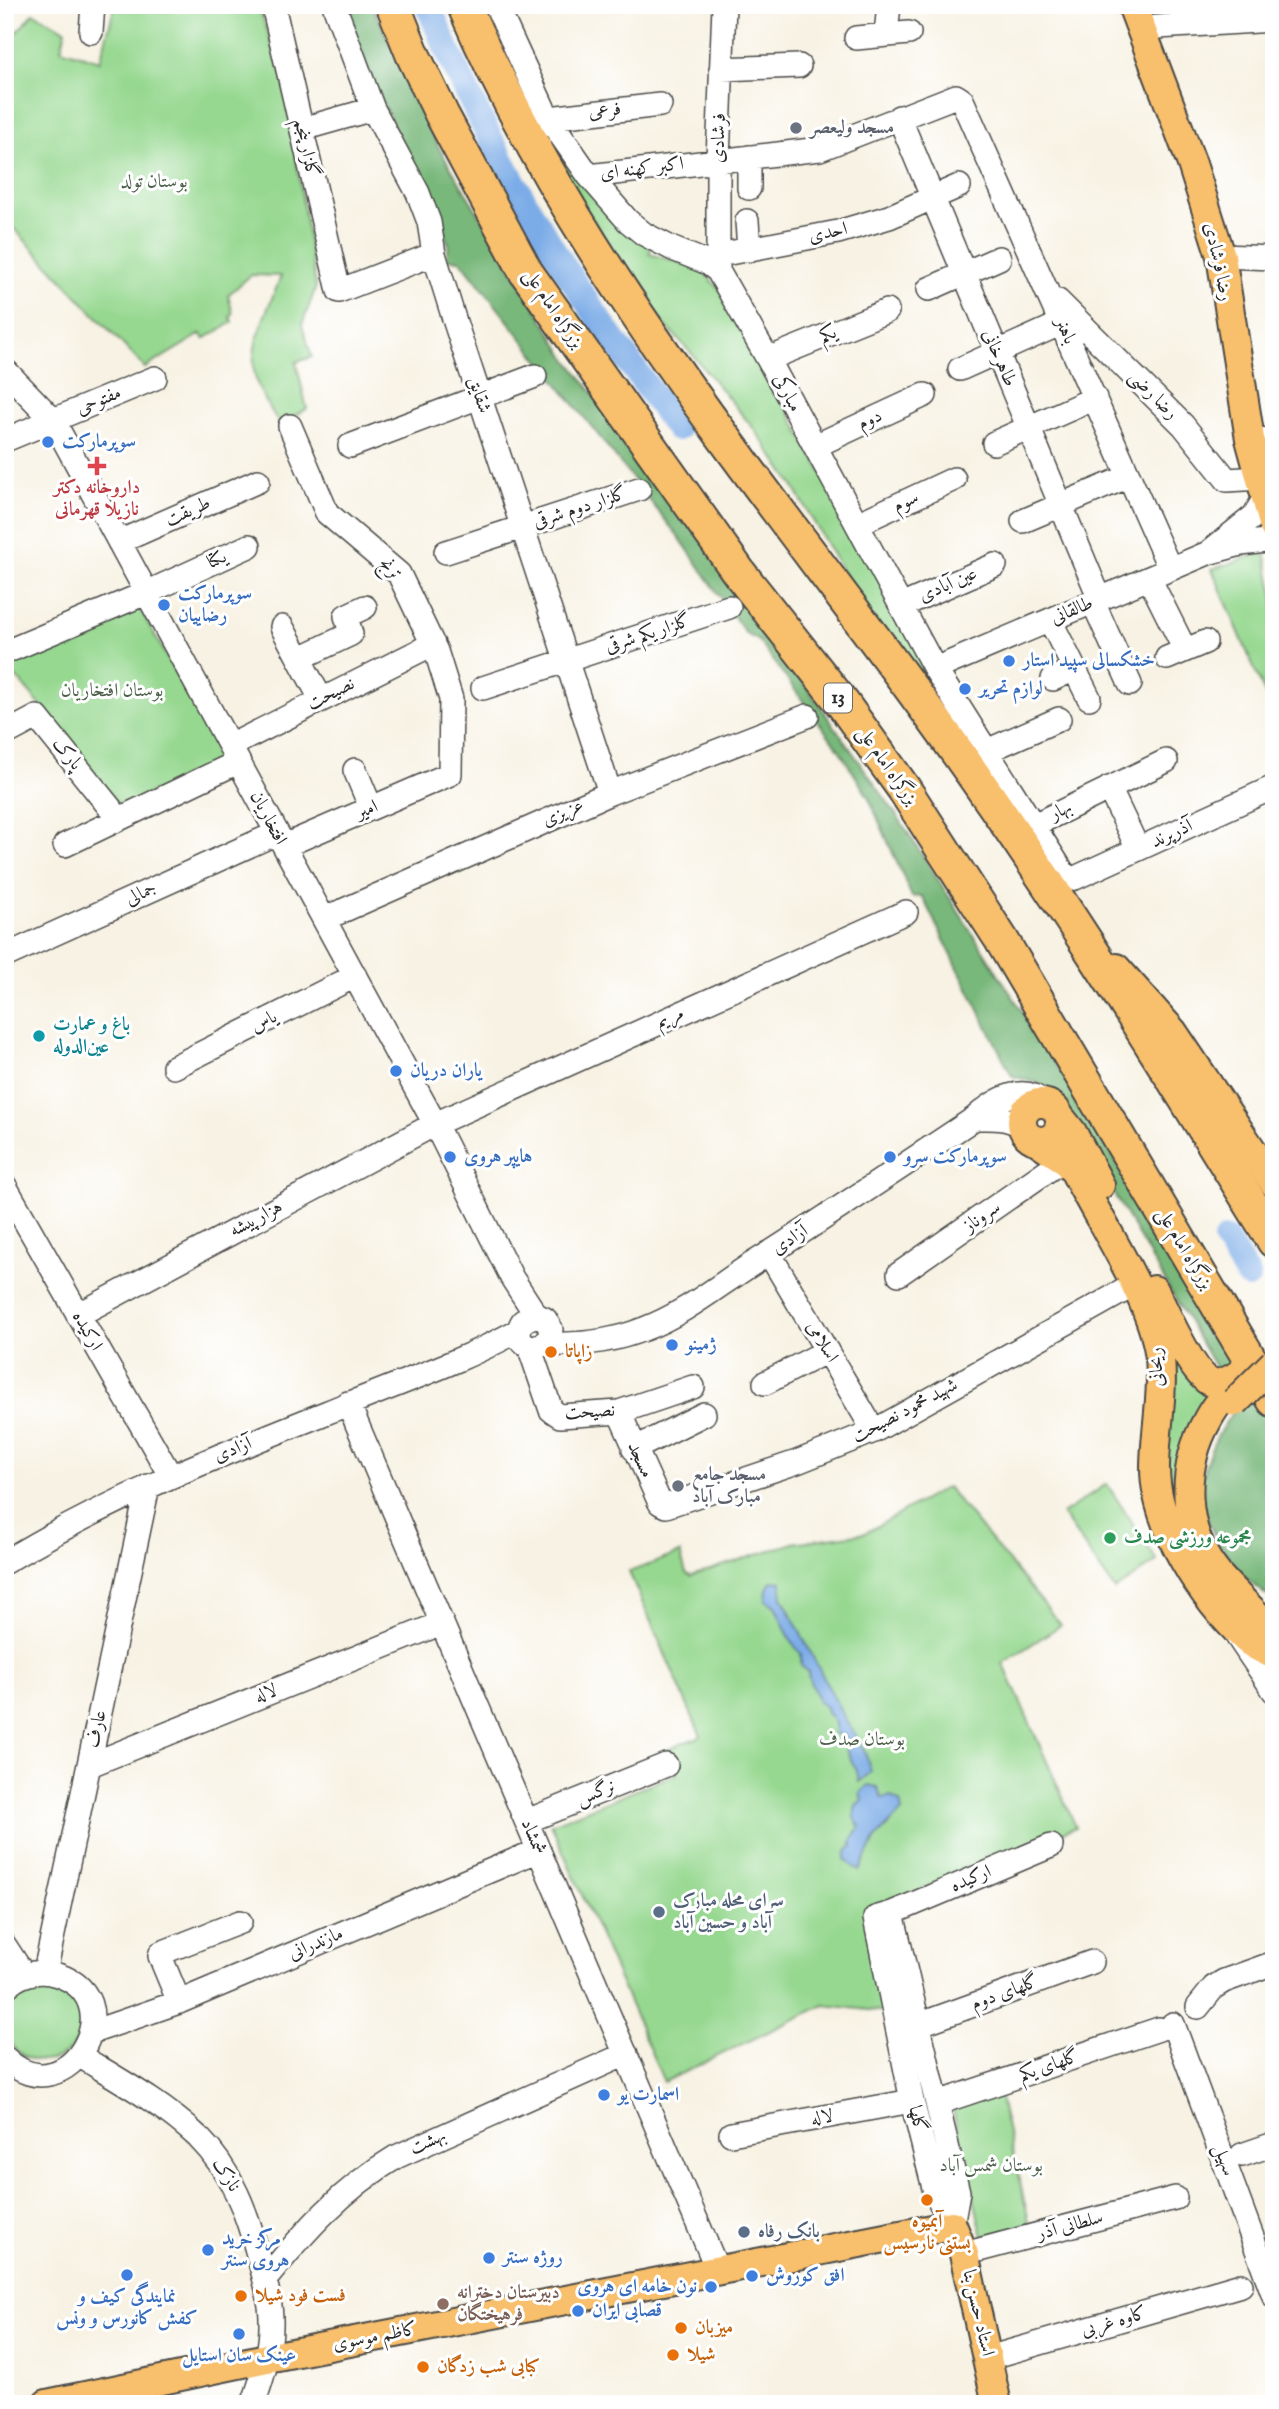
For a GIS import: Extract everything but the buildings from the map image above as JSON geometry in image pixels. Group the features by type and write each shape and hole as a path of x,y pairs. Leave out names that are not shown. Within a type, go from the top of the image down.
{"highway":[{"name":"بزرگراه امام علی","path":"393,5 442,115 526,272 740,574 843,704 911,800 1001,939 1274,1401"},
{"path":"464,5 513,107 612,279 807,551 1064,890 1140,1024 1274,1241"}],"main road":[{"name":"رضا فرشادی","path":"1137,17 1192,164 1221,256 1262,439 1263,487 1274,527"},
{"path":"1064,890 1174,1032 1274,1183"},
{"path":"1030,1134 1026,1111 1035,1104 1053,1111 1072,1132 1191,1362 1201,1374 1211,1382 1223,1383 1246,1370"},
{"name":"ریحانی","path":"1030,1134 1064,1159 1075,1172 1134,1284 1155,1335 1159,1356 1155,1470 1161,1504 1183,1557 1222,1613 1248,1641 1274,1655"},
{"path":"1274,1340 1208,1418 1193,1455 1187,1490 1191,1520 1209,1561 1217,1574 1274,1633"},
{"path":"1274,1363 1235,1402 1214,1433 1198,1470 1199,1511 1213,1550 1227,1568 1274,1606"},
{"name":"کاظم موسوی","path":"47,2404 267,2358 952,2225"},
{"name":"استاد حسن بنا","path":"952,2225 964,2254 998,2404"}],"street":[{"path":"91,32 93,5"},
{"name":"گلزار پنجم","path":"273,5 339,290 434,254"},
{"name":"شقایق","path":"334,5 373,109 418,193 429,222 434,254 610,793"},
{"path":"496,5 549,118 589,176 628,221 645,234 708,263 719,263"},
{"name":"فرشادی","path":"719,263 718,160 724,5"},
{"path":"856,38 897,34 890,5"},
{"path":"1137,17 1274,20"},
{"path":"722,69 799,66"},
{"name":"اکبر کهنه ای","path":"589,176 820,149 956,96"},
{"name":"باهنر","path":"956,96 962,100 1129,476 1186,650"},
{"name":"فرعی","path":"549,118 660,105"},
{"path":"302,130 373,109"},
{"name":"طاهرخانی","path":"899,117 1060,505 1130,684"},
{"path":"749,157 749,188"},
{"name":"احدی","path":"719,263 749,250 838,232 889,217 959,186"},
{"path":"747,221 749,250"},
{"path":"1221,256 1274,258"},
{"path":"929,289 999,258"},
{"name":"مبارکی","path":"719,263 935,669 1034,825"},
{"name":"رضا رضی","path":"1049,292 1183,425 1227,480 1263,487"},
{"name":"یکم","path":"768,359 887,311"},
{"path":"960,369 1062,323"},
{"name":"افتخاریان","path":"5,370 53,420 435,1124 512,1278 532,1333"},
{"path":"350,446 535,376"},
{"name":"مفتوحی","path":"5,440 155,378"},
{"name":"دوم","path":"815,446 925,395"},
{"path":"994,443 1095,398"},
{"name":"ترنج","path":"290,426 327,513 399,574 433,644 451,699 450,774"},
{"path":"1023,521 1129,476"},
{"name":"سوم","path":"857,524 954,479"},
{"name":"طریقت","path":"119,542 258,481"},
{"name":"طالقانی","path":"1208,553 1254,516 1263,487"},
{"name":"گلزار دوم شرقی","path":"446,552 639,489"},
{"name":"طالقانی","path":"935,669 1208,553 1241,544 1274,540"},
{"name":"یکتا","path":"13,649 249,546"},
{"name":"عین آبادی","path":"901,606 995,565"},
{"path":"300,658 351,634 346,616 365,607"},
{"name":"گلزار یکم شرقی","path":"483,688 729,607"},
{"path":"1050,620 1054,652 1074,668 1089,698"},
{"path":"282,627 321,699"},
{"name":"نصیحت","path":"234,754 321,699 433,644"},
{"path":"1053,678 1074,668"},
{"name":"عزیزی","path":"324,919 610,793 807,716"},
{"name":"پارک","path":"5,734 37,717 120,819"},
{"path":"987,751 1059,719"},
{"path":"65,845 120,819 234,754"},
{"name":"بهار","path":"1064,890 1064,874 1034,825 1166,761"},
{"path":"355,770 371,808"},
{"name":"امیر","path":"280,839 371,808 450,774"},
{"name":"آذرپرند","path":"1064,890 1138,849 1274,787"},
{"path":"1109,788 1138,849"},
{"name":"جمالی","path":"5,956 280,839"},
{"name":"مریم","path":"435,1124 906,912"},
{"name":"یاس","path":"174,1068 355,976"},
{"name":"آزادی","path":"5,1562 62,1528 170,1475 470,1355 532,1333 596,1343 627,1335 665,1320 1005,1096 1028,1094 1053,1111"},
{"path":"975,1118 1003,1117 1014,1121 1030,1134"},
{"name":"هزارپیشه","path":"78,1315 435,1124"},
{"name":"سروناز","path":"900,1274 1064,1159"},
{"name":"ارکیده","path":"5,1186 170,1475"},
{"name":"اسلامی","path":"769,1253 874,1431"},
{"name":"شهید محمود نصیحت","path":"663,1506 797,1462 874,1431 1134,1284"},
{"name":"نصیحت","path":"532,1333 551,1410 555,1414 619,1412 694,1387"},
{"path":"765,1382 827,1351"},
{"name":"شمشاد","path":"348,1403 718,2271"},
{"name":"مسجد","path":"619,1412 634,1449 663,1506"},
{"path":"634,1449 704,1414"},
{"name":"عارف","path":"25,1978 90,1765 148,1486"},
{"name":"ریحانی","path":"1222,1613 1274,1691"},
{"name":"لاله","path":"90,1765 442,1623"},
{"name":"نرگس","path":"527,1821 666,1765"},
{"name":"ارکیده","path":"892,1913 1051,1846"},
{"name":"مازندرانی","path":"92,2032 179,2002 539,1850"},
{"name":"گلها","path":"892,1913 958,2192 952,2225 935,2192 912,2101 875,1918 892,1913"},
{"path":"179,2002 161,1953 240,1922"},
{"path":"5,1946 25,1978 62,1976 76,1985 87,1999 92,2015 92,2032 88,2043 72,2064 58,2071 42,2074 26,2072 5,2058"},
{"name":"گلهای دوم","path":"918,2025 1092,1962"},
{"path":"1198,2007 1214,1987 1224,1981 1274,1964"},
{"name":"گلهای یکم","path":"938,2103 1166,2026"},
{"name":"سهیل","path":"1166,2026 1274,2297"},
{"name":"بهشت","path":"265,2280 329,2206 375,2169 396,2157 626,2054"},
{"name":"نازک","path":"80,2056 152,2100 184,2125 215,2157 240,2196 265,2280 271,2325 267,2358 253,2404"},
{"name":"لاله","path":"731,2134 912,2101"},
{"path":"1242,2155 1274,2144"},
{"name":"سلطانی آذر","path":"964,2254 1175,2198"},
{"name":"کاوه غربی","path":"988,2358 1241,2285"}],"green space":[{"name":"بوستان تولد","path":"115,5 258,5 283,76 316,287 302,325 312,357 296,362 307,409 279,424 256,380 254,354 261,327 281,276 251,275 228,295 233,322 204,339 201,334 145,368 5,219 5,32 9,29 17,32 34,13 66,30 61,49 100,61"},
{"path":"344,5 372,5 440,150 563,353 743,596 898,817 1064,1077 1274,1420 1274,1600 1244,1576 1230,1560 1210,1525 1204,1506 1202,1487 1208,1459 1218,1435 1238,1406 1056,1095 1040,1084 1012,1076 922,896 912,897 869,798 840,751 758,640 746,634 681,540 460,260 446,259 449,244 371,78"},
{"path":"552,131 651,249 649,254 699,267 724,294 932,674 916,678 862,605 792,484 755,430 652,311 540,139"},
{"path":"1265,552 1274,595 1274,690 1265,694 1212,569"},
{"name":"بوستان افتخاریان","path":"138,605 223,759 120,808 76,747 5,661"},
{"path":"1160,1310 1210,1389 1211,1406 1190,1527 1166,1500"},
{"name":"مجموعه ورزشی صدف","path":"1107,1484 1157,1561 1115,1590 1062,1514"},
{"name":"بوستان صدف","path":"947,1487 1061,1625 1003,1663 1076,1827 865,1913 887,2012 824,2005 664,2082 551,1824 677,1774 663,1751 701,1736 629,1572 680,1553 686,1573 691,1576 793,1543 865,1533"},
{"path":"43,1983 58,1986 70,1995 79,2007 82,2022 79,2037 70,2049 58,2058 43,2061 28,2058 16,2049 7,2037 4,2022 7,2007 16,1995 28,1986"},
{"name":"بوستان شمس آباد","path":"999,2095 1030,2225 983,2237 952,2106"}],"water":[{"path":"771,1581 781,1582 782,1597 865,1752 871,1772 859,1782 857,1771 846,1750 850,1742 844,1735 834,1734 835,1722 827,1713 826,1707 818,1702 808,1671 801,1666 801,1654 791,1641 775,1606 766,1600"},
{"path":"868,1785 877,1787 882,1798 890,1796 900,1802 902,1811 876,1838 859,1871 845,1859 860,1827 854,1818 856,1805 862,1800 860,1793"}],"waterway":[{"path":"428,5 479,116 538,225 593,310 677,428"},
{"path":"1226,1240 1248,1276"}],"place":[{"name":"مسجد ولیعصر","path":"796,128"},
{"name":"سوپرمارکت","path":"48,442"},
{"name":"داروخانه دکتر نازیلا قهرمانی","path":"97,466"},
{"name":"سوپرمارکت رضاییان","path":"164,605"},
{"name":"خشکسالی سپید استار","path":"1009,661"},
{"name":"لوازم تحریر","path":"965,689"},
{"name":"باغ و عمارت عین‌الدوله","path":"39,1036"},
{"name":"یاران دریان","path":"396,1071"},
{"name":"هایپر هروی","path":"450,1157"},
{"name":"سوپرمارکت سرو","path":"890,1157"},
{"name":"ژمینو","path":"672,1345"},
{"name":"زاپاتا","path":"551,1352"},
{"name":"مسجد جامع مبارک آباد","path":"678,1486"},
{"name":"مجموعه ورزشی صدف","path":"1110,1538"},
{"name":"سرای محله مبارک آباد و حسین آباد","path":"659,1912"},
{"name":"اسمارت یو","path":"604,2095"},
{"name":"آبمیوه بستنی نارسیس","path":"927,2200"},
{"name":"بانک رفاه","path":"744,2232"},
{"name":"مرکز خرید هروی سنتر","path":"208,2250"},
{"name":"روژه سنتر","path":"489,2258"},
{"name":"نمایندگی کیف و کفش کانورس و ونس","path":"127,2275"},
{"name":"افق کوروش","path":"752,2276"},
{"name":"نون خامه ای هروی","path":"711,2287"},
{"name":"فست فود شیلا","path":"241,2296"},
{"name":"دبیرستان دخترانه فرهیختگان","path":"443,2304"},
{"name":"قصابی ایران","path":"578,2311"},
{"name":"میزبان","path":"681,2328"},
{"name":"عینک سان استایل","path":"239,2334"},
{"name":"شیلا","path":"673,2355"},
{"name":"کبابی شب زدگان","path":"423,2367"}]}
